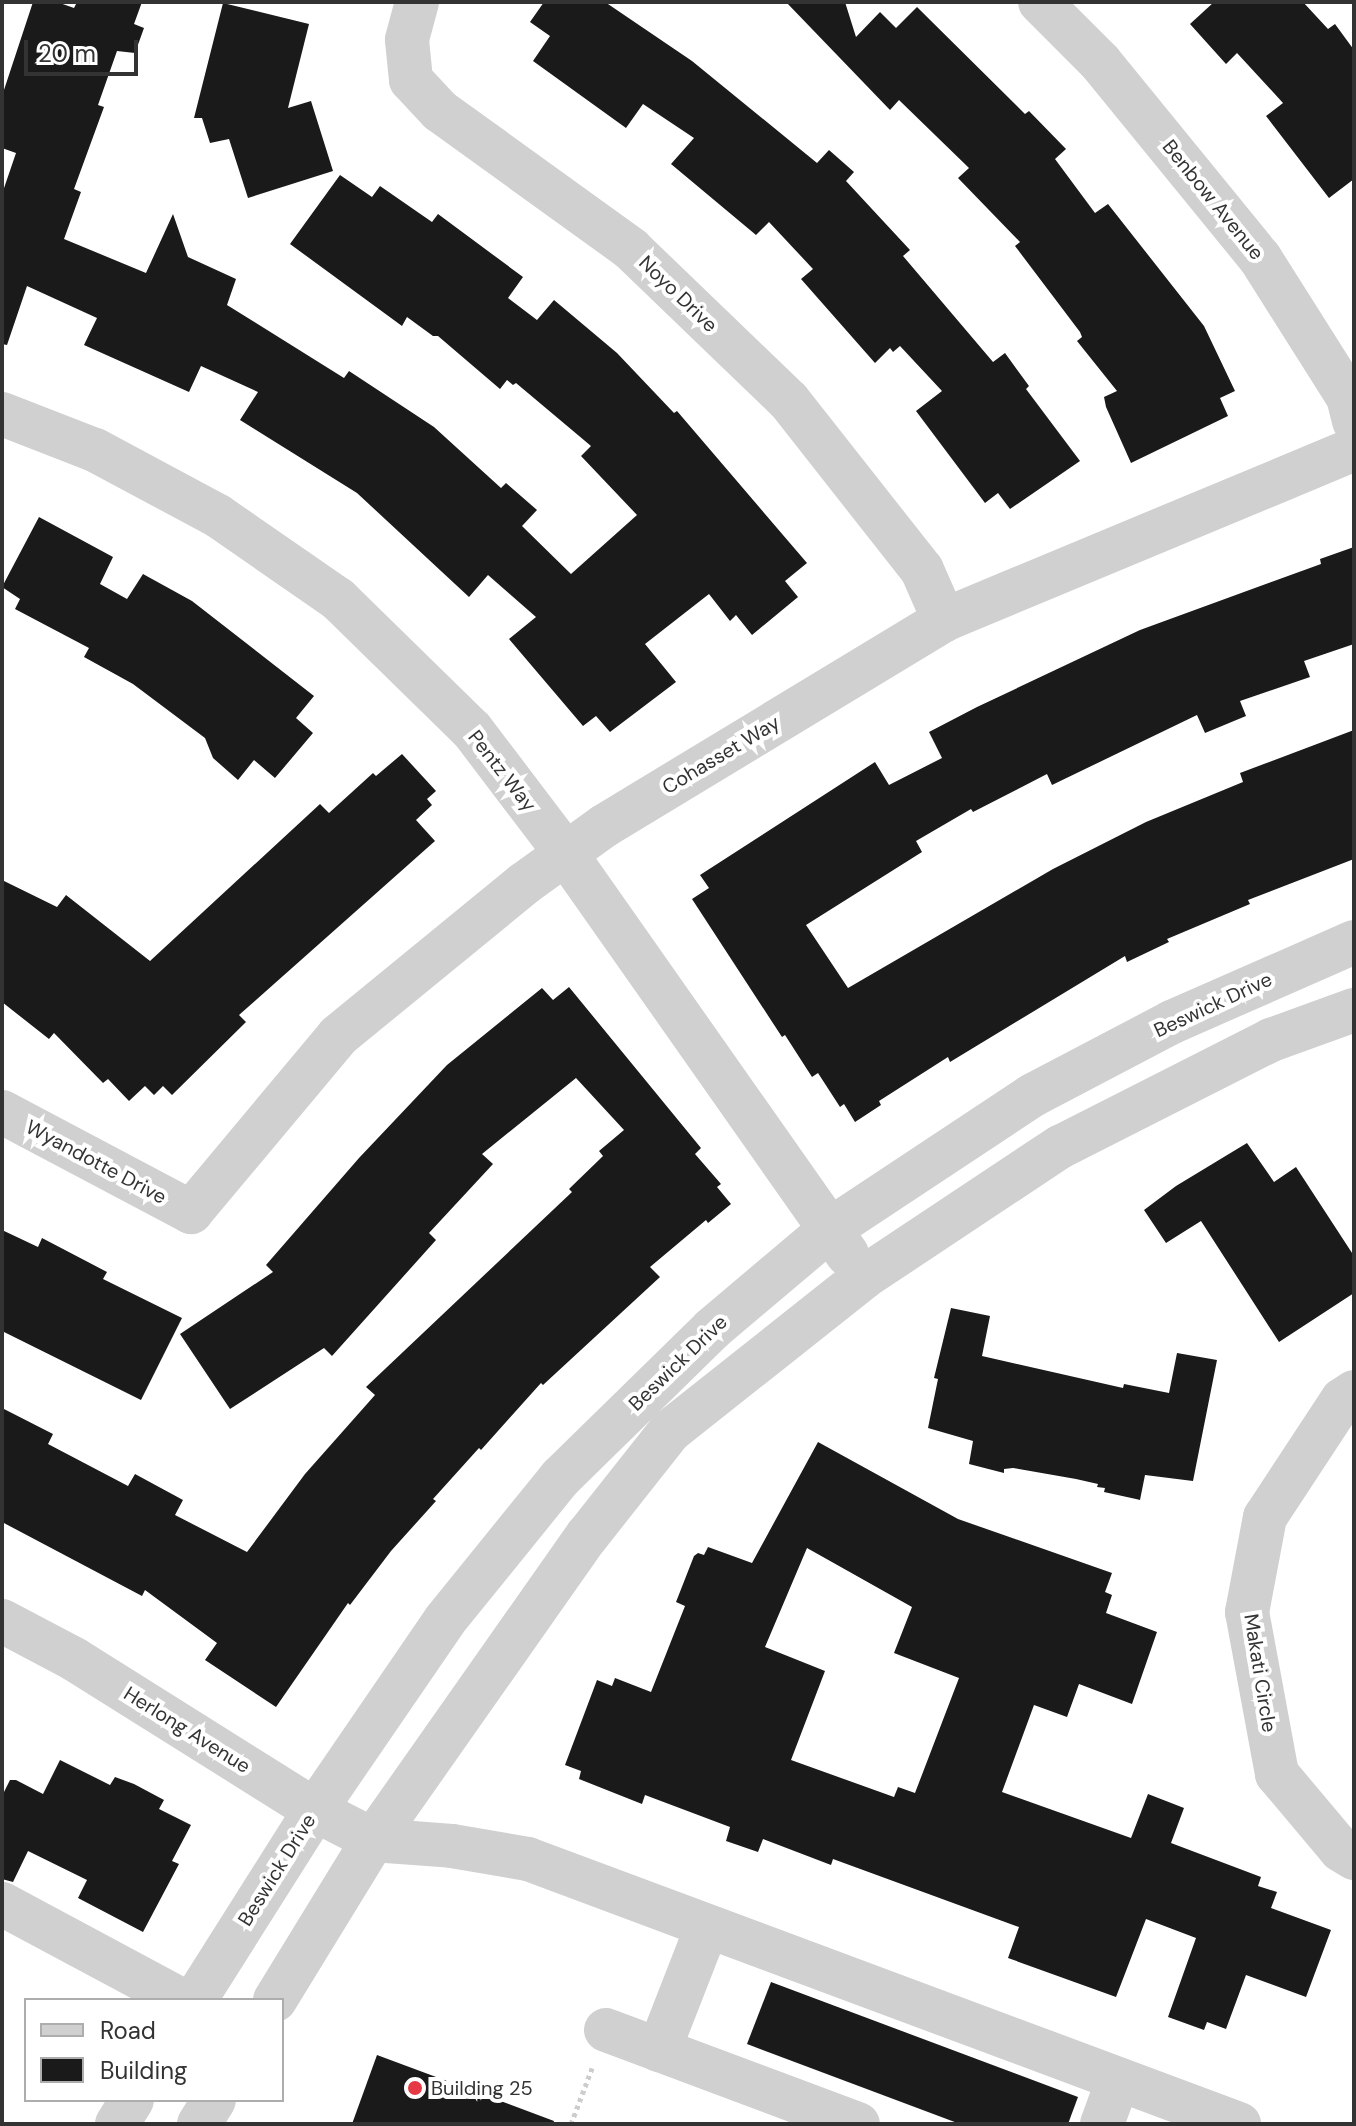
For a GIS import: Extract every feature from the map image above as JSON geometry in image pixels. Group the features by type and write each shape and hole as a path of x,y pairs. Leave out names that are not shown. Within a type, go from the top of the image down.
{"street":[{"name":"Noyo Drive","path":"417,2 407,40 411,80 440,111 631,249 789,401 922,570 944,620"},
{"name":"Benbow Avenue","path":"1040,2 1100,62 1260,258 1348,397 1354,421"},
{"name":"Pentz Way","path":"2,414 95,450 218,516 338,599 472,730 566,854 864,1277"},
{"name":"Cohasset Way","path":"191,1212 338,1036 525,883 604,826 944,620 1354,449"},
{"name":"Beswick Drive","path":"196,1998 315,1810 445,1620 561,1477 712,1329 829,1230 1033,1095 1172,1022 1354,942"},
{"path":"276,1998 373,1840 587,1536 670,1431 864,1277 1060,1147 1271,1040 1354,1010"},
{"name":"Wyandotte Drive","path":"2,1112 191,1212"},
{"name":"Makati Circle","path":"1354,1392 1342,1400 1265,1517 1247,1612 1277,1774 1341,1850 1354,1858"},
{"name":"Herlong Avenue","path":"2,1621 74,1659 315,1810 373,1840"},
{"path":"373,1840 452,1846 528,1859 1235,2123"},
{"path":"2,1904 177,1998"},
{"path":"659,2050 707,1927"},
{"path":"606,2030 858,2124"},
{"path":"1102,2124 1118,2080"},
{"path":"117,2124 131,2102"},
{"path":"199,2124 213,2102"}],"path":[{"path":"571,2124 606,2030"}],"building":[{"path":"33,2 57,2 74,8 77,2 142,2 134,24 144,28 135,53 117,51 98,105 104,107 74,189 81,192 64,239 146,273 173,214 188,257 236,279 227,305 344,378 349,371 434,427 501,488 506,483 537,510 522,526 571,574 637,515 581,456 591,446 516,383 513,385 507,380 500,389 438,336 433,336 407,317 402,326 290,244 340,175 372,197 380,186 432,222 438,214 523,277 508,298 537,320 554,300 617,353 674,413 677,411 807,563 785,581 798,597 752,635 736,615 730,621 709,594 645,644 676,682 610,732 596,716 583,726 509,639 536,617 488,575 469,597 357,493 240,420 258,392 201,366 189,392 84,345 97,318 27,286 7,345 2,344 2,194 16,153 2,148 2,96"},
{"path":"544,2 605,2 692,61 817,163 829,150 854,172 846,181 910,250 903,256 993,362 1005,353 1029,386 1026,389 1080,461 1010,509 998,493 985,503 916,411 942,391 900,346 893,352 890,348 875,363 801,279 813,269 769,222 756,235 671,164 694,138 643,104 626,128 533,61 550,36 530,22"},
{"path":"786,2 845,2 856,37 880,12 896,28 917,7 1025,114 1029,111 1066,149 1055,159 1095,213 1108,204 1204,326 1235,391 1220,398 1228,416 1131,463 1104,397 1117,391 1077,341 1082,337 1080,332 1015,246 1020,242 958,178 969,168 899,100 890,110"},
{"path":"1214,2 1303,2 1328,29 1335,24 1354,50 1354,179 1329,198 1266,116 1283,103 1237,53 1226,64 1190,24"},
{"path":"223,3 309,24 288,108 311,101 333,171 248,198 229,139 210,143 202,118 194,118"},
{"path":"39,517 113,557 100,584 127,599 143,574 192,601 314,696 296,718 313,733 275,778 254,760 238,780 213,758 205,738 133,684 84,657 89,648 15,609 20,599 2,587"},
{"path":"1354,547 1354,644 1304,661 1310,677 1240,701 1246,716 1205,733 1197,715 1052,785 1047,774 973,812 971,809 916,841 922,852 806,925 848,988 1053,869 1146,822 1243,782 1240,773 1354,730 1354,859 1248,900 1250,904 1167,939 1169,942 1127,962 1125,956 950,1062 948,1057 879,1101 881,1105 855,1122 844,1104 840,1107 818,1073 812,1077 785,1035 782,1037 692,899 709,888 700,875 875,762 889,785 942,758 929,732 977,707 1140,630 1321,564 1320,559"},
{"path":"402,754 436,791 427,799 432,805 416,820 435,841 239,1015 246,1022 172,1095 163,1086 154,1095 145,1086 129,1101 108,1079 103,1083 54,1033 49,1039 2,1002 2,880 57,907 66,895 150,961 320,804 329,813 373,773 376,776"},
{"path":"569,987 701,1148 695,1154 721,1184 717,1187 731,1204 708,1223 706,1220 650,1267 660,1277 543,1385 541,1383 481,1450 479,1448 433,1499 436,1501 391,1551 350,1605 348,1603 276,1707 205,1660 217,1643 145,1590 142,1596 2,1522 2,1408 53,1434 48,1444 128,1486 135,1474 183,1500 175,1515 247,1552 305,1474 375,1395 366,1387 572,1192 569,1189 603,1156 599,1151 624,1130 576,1078 482,1154 493,1164 429,1233 436,1240 332,1356 324,1348 230,1409 180,1334 273,1272 266,1265 359,1158 447,1065 542,988 553,1000"},
{"path":"1247,1143 1274,1182 1296,1167 1354,1256 1354,1293 1279,1342 1201,1221 1166,1243 1144,1210 1176,1186"},
{"path":"2,1230 38,1247 42,1238 107,1272 103,1279 182,1318 141,1400 2,1331"},
{"path":"951,1308 990,1316 982,1356 1123,1388 1124,1384 1169,1393 1177,1353 1217,1360 1193,1481 1145,1475 1140,1500 1104,1492 1105,1488 1097,1487 1098,1484 1076,1479 1013,1468 1004,1469 1004,1473 969,1464 973,1441 928,1428 938,1379 934,1378"},
{"path":"818,1442 958,1519 1112,1573 1105,1592 1112,1595 1106,1613 1157,1632 1132,1704 1079,1684 1067,1717 1034,1705 1002,1792 1131,1838 1148,1794 1184,1808 1171,1843 1261,1877 1258,1886 1277,1892 1271,1908 1331,1930 1306,1997 1246,1975 1226,2029 1207,2022 1204,2030 1168,2017 1196,1938 1146,1919 1116,1997 1008,1958 1019,1927 833,1859 831,1865 763,1839 758,1852 726,1841 730,1827 645,1795 642,1804 579,1779 581,1771 565,1765 597,1680 612,1686 615,1678 651,1692 685,1606 676,1602 694,1556 698,1553 704,1555 708,1547 752,1563","holes":["807,1548 912,1607 894,1653 959,1678 915,1793 898,1787 894,1797 791,1760 825,1671 765,1647"]},
{"path":"60,1760 110,1785 115,1777 134,1784 164,1800 159,1809 191,1825 172,1861 179,1864 143,1932 78,1898 87,1880 28,1851 13,1882 2,1879 2,1796 10,1780 43,1794"},
{"path":"771,1982 1078,2097 1068,2124 960,2124 747,2044"},
{"name":"Building 25","path":"377,2055 554,2121 553,2124 352,2124"}],"place":[{"name":"Building 25","path":"415,2088"}]}
